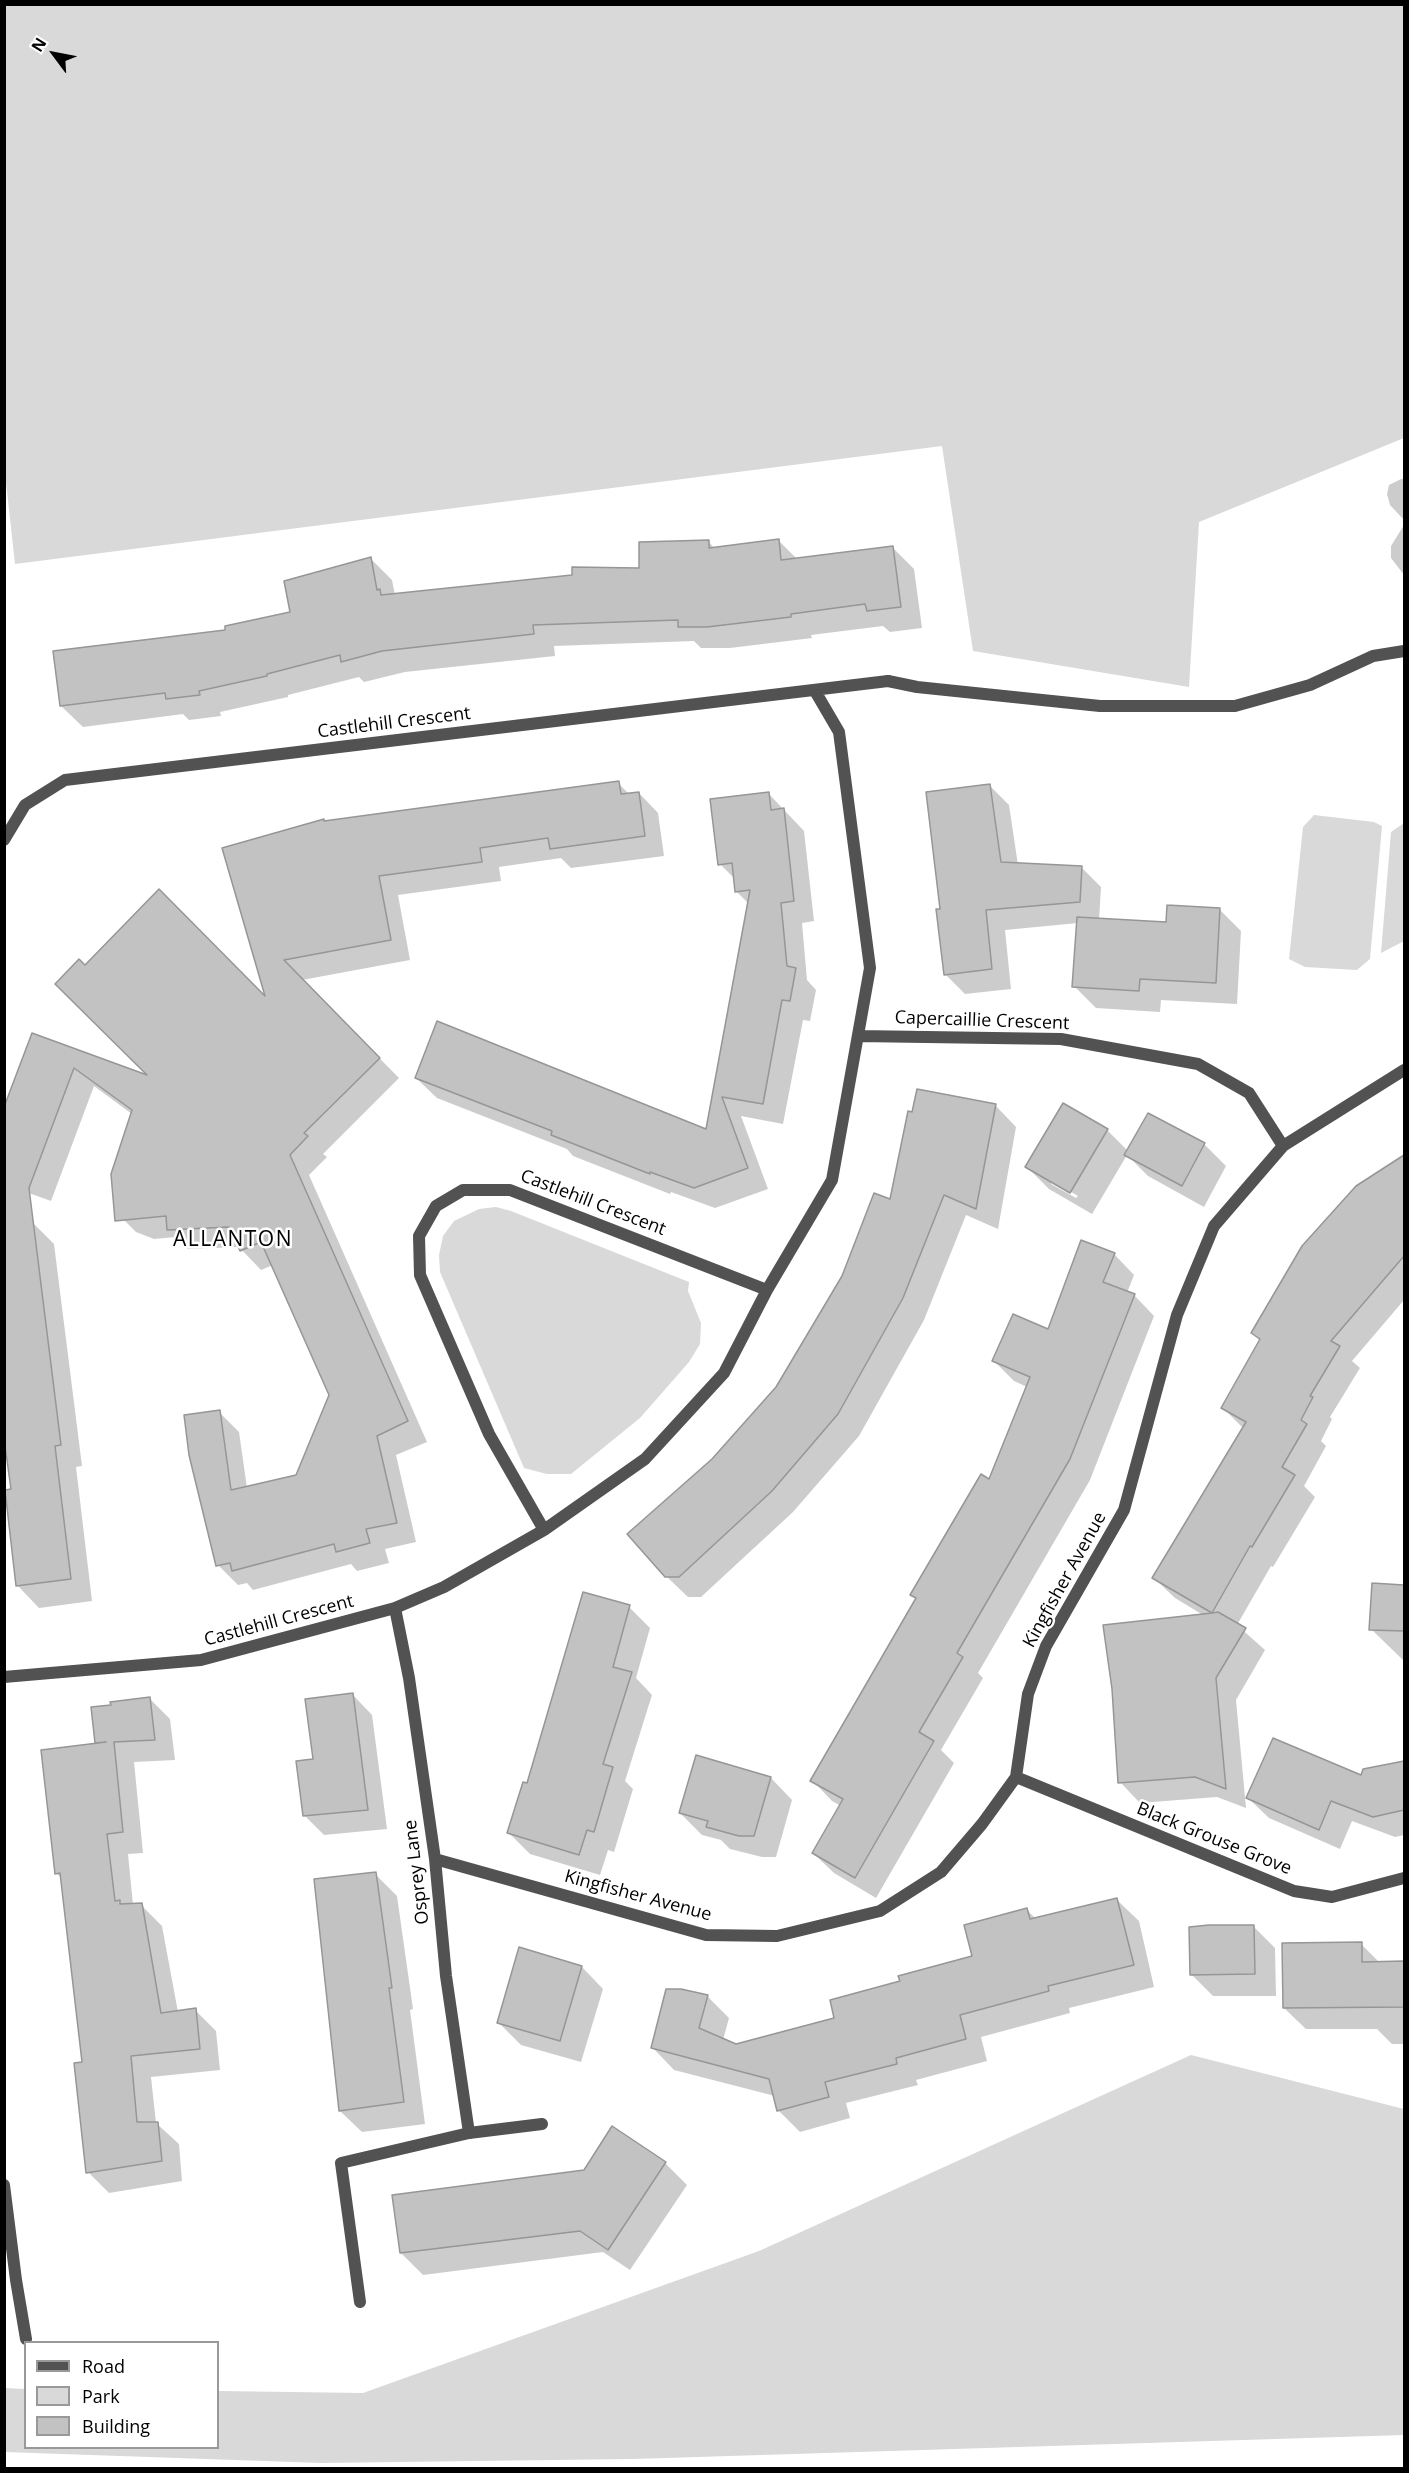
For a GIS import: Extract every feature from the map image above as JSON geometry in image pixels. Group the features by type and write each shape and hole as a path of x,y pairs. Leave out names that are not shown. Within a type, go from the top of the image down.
{"street":[{"name":"Castlehill Crescent","path":"4,840 25,805 64,780 888,681 917,687 1100,706 1235,706 1310,685 1373,656 1404,651"},
{"name":"Castlehill Crescent","path":"4,1677 201,1660 395,1608 444,1587 544,1530 645,1459 724,1373 767,1290 832,1180 870,968 840,732 815,691"},
{"name":"Capercaillie Crescent","path":"858,1036 1061,1039 1198,1064 1249,1093 1282,1146"},
{"path":"1282,1146 1404,1070"},
{"name":"Kingfisher Avenue","path":"435,1859 706,1935 777,1936 880,1911 941,1872 982,1824 1016,1777 1028,1694 1046,1646 1124,1510 1177,1315 1214,1226 1282,1146"},
{"name":"Castlehill Crescent","path":"544,1530 489,1434 420,1275 419,1236 436,1206 463,1190 510,1190 767,1290"},
{"name":"Osprey Lane","path":"395,1608 409,1678 435,1859 446,1976 469,2133"},
{"name":"Black Grouse Grove","path":"1016,1777 1294,1891 1332,1897 1404,1878"},
{"path":"360,2302 341,2163 469,2133 543,2124"},
{"path":"4,2185 10,2280 26,2339"}],"green space":[{"path":"4,5 1404,5 1404,438 1199,522 1189,687 973,651 942,446 15,564 4,464"},
{"path":"1314,815 1374,822 1382,826 1370,959 1357,970 1305,967 1289,959 1303,827"},
{"path":"1404,823 1404,941 1381,953 1391,832"},
{"path":"496,1207 689,1282 688,1291 701,1323 700,1344 689,1362 640,1418 571,1474 547,1474 524,1468 440,1272 439,1255 443,1236 454,1221 479,1209"},
{"path":"1191,2055 1404,2109 1404,2435 633,2459 321,2463 5,2452 5,2388 24,2389 24,2449 219,2449 219,2391 363,2393 759,2251"}],"building":[{"path":"779,539 781,560 893,546 901,607 867,611 865,604 791,614 791,617 707,627 678,627 678,620 533,625 534,634 382,651 341,662 340,655 267,674 267,676 199,691 200,695 166,699 165,693 60,706 53,651 225,630 225,626 290,612 284,581 371,557 377,590 380,589 381,595 572,575 572,567 639,568 639,542 709,540 709,548"},
{"path":"619,781 621,794 639,792 645,836 550,849 548,838 480,848 482,862 379,876 391,940 284,960 380,1058 304,1133 308,1136 290,1155 408,1421 377,1436 397,1523 366,1529 370,1543 336,1552 334,1544 232,1571 230,1563 216,1566 189,1455 184,1415 220,1410 231,1490 296,1475 329,1395 261,1242 240,1251 229,1227 167,1230 166,1216 115,1221 111,1174 132,1110 74,1068 29,1188 61,1445 55,1446 71,1579 16,1586 5,1490 11,1489 4,1439 4,1107 32,1033 147,1075 55,984 79,959 85,965 159,889 265,996 222,848 324,819 324,821"},
{"path":"990,784 1001,862 1082,866 1080,902 986,910 992,969 944,975 936,909 940,909 926,792"},
{"path":"769,792 771,810 784,808 794,901 781,903 787,966 796,968 790,1001 782,1000 763,1104 722,1097 748,1168 694,1188 650,1172 650,1174 551,1135 552,1131 415,1078 437,1021 706,1129 750,890 735,892 732,863 718,865 710,799"},
{"path":"1167,905 1220,908 1216,983 1140,979 1139,991 1072,987 1077,917 1166,922"},
{"path":"917,1089 996,1104 976,1209 944,1195 903,1298 838,1414 772,1491 679,1577 665,1577 627,1534 712,1459 776,1387 842,1276 874,1193 890,1199 908,1111 912,1112"},
{"path":"1063,1103 1108,1129 1070,1193 1025,1167"},
{"path":"1148,1113 1205,1143 1182,1186 1124,1155"},
{"path":"1404,1155 1404,1256 1331,1341 1340,1346 1310,1396 1313,1397 1301,1420 1307,1424 1282,1467 1295,1475 1252,1547 1250,1546 1212,1613 1152,1578 1246,1422 1221,1408 1260,1339 1251,1333 1302,1246 1356,1186"},
{"path":"1081,1240 1115,1253 1103,1282 1135,1294 1070,1459 957,1653 963,1657 919,1732 934,1741 855,1878 812,1853 843,1799 810,1781 916,1598 910,1595 981,1474 989,1479 1030,1377 992,1361 1013,1314 1048,1329"},
{"path":"1372,1583 1404,1585 1404,1631 1369,1630"},
{"path":"583,1592 630,1605 613,1667 632,1672 603,1764 613,1767 594,1832 587,1830 579,1855 507,1833 523,1782 527,1783"},
{"path":"1218,1612 1246,1628 1216,1678 1226,1789 1195,1777 1118,1783 1112,1689 1103,1625"},
{"path":"353,1693 368,1810 303,1816 296,1761 313,1759 305,1699"},
{"path":"150,1697 155,1740 114,1742 123,1832 107,1834 115,1901 120,1900 120,1904 142,1903 161,2013 196,2008 200,2049 131,2056 137,2122 158,2122 162,2161 86,2173 74,2063 82,2062 60,1873 55,1874 41,1750 106,1742 95,1743 91,1707"},
{"path":"1273,1738 1361,1775 1363,1769 1404,1761 1404,1810 1373,1817 1331,1801 1319,1830 1246,1798"},
{"path":"696,1755 771,1777 754,1836 739,1836 706,1827 708,1821 679,1813"},
{"path":"376,1872 392,1988 389,1988 404,2102 339,2111 314,1879"},
{"path":"1117,1898 1134,1965 1048,1986 1049,1991 960,2015 966,2039 896,2058 897,2064 825,2082 829,2097 777,2111 769,2079 651,2048 666,1989 681,1989 708,1995 699,2028 736,2044 834,2018 830,2000 900,1981 898,1976 972,1956 964,1925 1027,1908 1030,1919"},
{"path":"1254,1925 1255,1974 1190,1975 1189,1927"},
{"path":"1362,1942 1362,1962 1404,1961 1404,2007 1283,2008 1282,1943"},
{"path":"519,1947 582,1966 560,2041 497,2023"},
{"path":"612,2126 666,2162 608,2250 580,2231 400,2253 392,2195 584,2170"}],"district":[{"name":"ALLANTON","path":"233,1240"}]}
